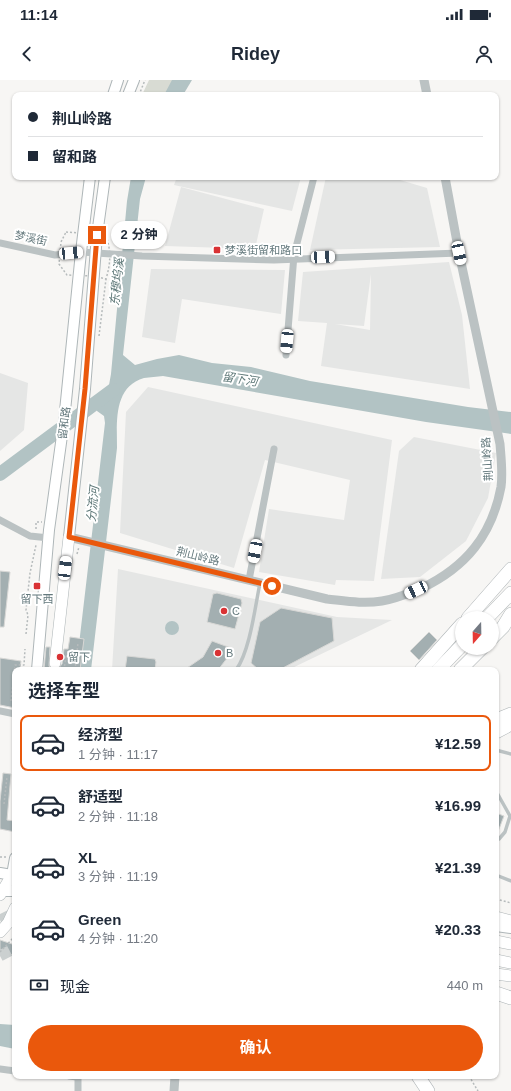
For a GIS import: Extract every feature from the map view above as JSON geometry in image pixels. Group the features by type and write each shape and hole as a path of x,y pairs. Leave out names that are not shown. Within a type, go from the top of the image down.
{"highway":[{"path":"474,611 511,569"},
{"path":"493,611 511,583"},
{"path":"494,611 511,593"},
{"path":"499,631 511,614"},
{"path":"424,667 455,632"},
{"path":"441,667 455,652"},
{"path":"463,667 475,655"},
{"path":"499,719 511,714"},
{"path":"499,730 511,724"},
{"path":"499,919 511,922"},
{"path":"499,994 511,998"},
{"path":"499,1003 511,1005"}],"main road":[{"path":"114,92 118,80"},
{"path":"129,92 134,80"},
{"name":"留和路","path":"37,667 49,538 63,433 90,180"},
{"name":"留和路","path":"54,666 82,419 97,235 105,180"},
{"path":"0,873 12,875"},
{"path":"1,893 12,878"},
{"path":"1,893 12,891"},
{"path":"0,932 8,923 12,914"},
{"path":"499,926 511,928"},
{"path":"499,942 511,944"},
{"path":"499,961 511,963"},
{"path":"499,974 511,976"},
{"path":"499,978 511,981"},
{"path":"499,990 511,992"}],"street":[{"path":"424,80 426,92"},
{"path":"286,355 294,259 313,180"},
{"name":"荆山岭路","path":"69,537 112,546 327,599 357,603 382,601 406,595 448,574 467,557 484,535 496,510 501,485 500,444 459,253 446,180"},
{"name":"梦溪街","path":"0,243 55,254 81,252 142,256 294,259 459,253"},
{"path":"249,580 274,449"},
{"path":"0,520 30,536 49,538"},
{"path":"0,712 12,714"},
{"path":"0,1069 12,1071"},
{"path":"78,1079 78,1090"},
{"path":"174,1091 175,1079"}],"lane":[{"path":"238,667 243,658 260,583"},
{"path":"499,751 511,754"},
{"path":"499,796 510,816 505,832 499,839"},
{"path":"499,876 511,881"}],"path":[{"path":"140,92 145,80"},
{"path":"26,634 28,615 26,610 30,573 36,540"},
{"path":"75,667 78,643"},
{"path":"15,667 15,664 24,665 25,649"},
{"path":"11,701 12,692"},
{"path":"4,804 7,777"},
{"path":"499,900 511,903"},
{"path":"0,952 12,939"},
{"path":"471,1079 478,1091"}],"shaded area":[{"path":"149,80 186,80 180,92 143,92"},
{"path":"176,180 300,180 292,211 174,185"},
{"path":"325,180 400,180 427,188 440,247 310,250"},
{"path":"181,187 264,209 255,249 165,246"},
{"path":"449,262 462,315 470,389 321,366 327,323 298,321 303,272","holes":["371,274 370,330 335,324 364,326"]},
{"path":"151,269 285,270 281,314 182,299 175,343 142,337"},
{"path":"0,373 28,383 24,430 0,451"},
{"path":"148,387 392,440 374,581 336,580 335,585 259,572 269,509 344,520 350,480 265,460 234,568 120,533 126,412"},
{"path":"414,437 496,453 488,498 466,541 420,577 381,579 399,451"},
{"path":"118,569 337,617 392,620 294,667 112,667"}],"water":[{"path":"172,80 192,80 185,92 166,92"},
{"path":"130,180 145,180 140,199 123,355 135,365 179,355 212,363 251,367 310,381 468,407 511,412 511,434 426,422 163,376 144,378 134,383 127,389 122,398 117,417 117,448 91,667 76,667 105,423 104,416 97,411 97,396 109,385 111,374 127,201"},
{"path":"169,621 175,621 179,625 179,631 175,635 169,635 165,631 165,625"},
{"path":"0,1024 12,1025 12,1048 0,1046"}],"building":[{"path":"0,571 10,572 4,627 0,627"},
{"name":"C","path":"217,593 241,599 242,603 235,629 207,622 213,594"},
{"path":"281,608 332,618 334,641 285,667 256,667 251,663 260,622"},
{"path":"429,632 437,640 419,660 410,651"},
{"path":"70,637 84,639 80,667 60,667 62,664 64,649 68,649"},
{"name":"B","path":"212,641 231,648 228,657 220,667 188,667 203,657"},
{"path":"46,647 50,647 50,667 44,667"},
{"path":"127,656 155,659 156,662 155,667 125,667"},
{"path":"0,658 21,661 20,667 12,667 12,707 0,705"},
{"path":"3,773 11,774 7,820 12,821 12,831 0,829 0,801"},
{"path":"499,814 504,816 499,829"},
{"path":"0,940 12,944 12,955 0,950"}],"waterway":[{"name":"留下河","path":"0,474 113,390"}],"tunnel":[{"path":"0,920 12,914"},
{"path":"0,956 12,950"}],"place":[{"name":"梦溪街留和路口","path":"217,250"},
{"name":"留下西","path":"37,586"},
{"name":"C","path":"224,611"},
{"name":"B","path":"218,653"},
{"name":"留下","path":"60,657"}],"route":[{"path":"97,235 85,389 69,537 112,546 272,586"}],"water label":[{"name":"东穆坞溪","path":"117,282"},
{"name":"分流河","path":"93,504"}]}
